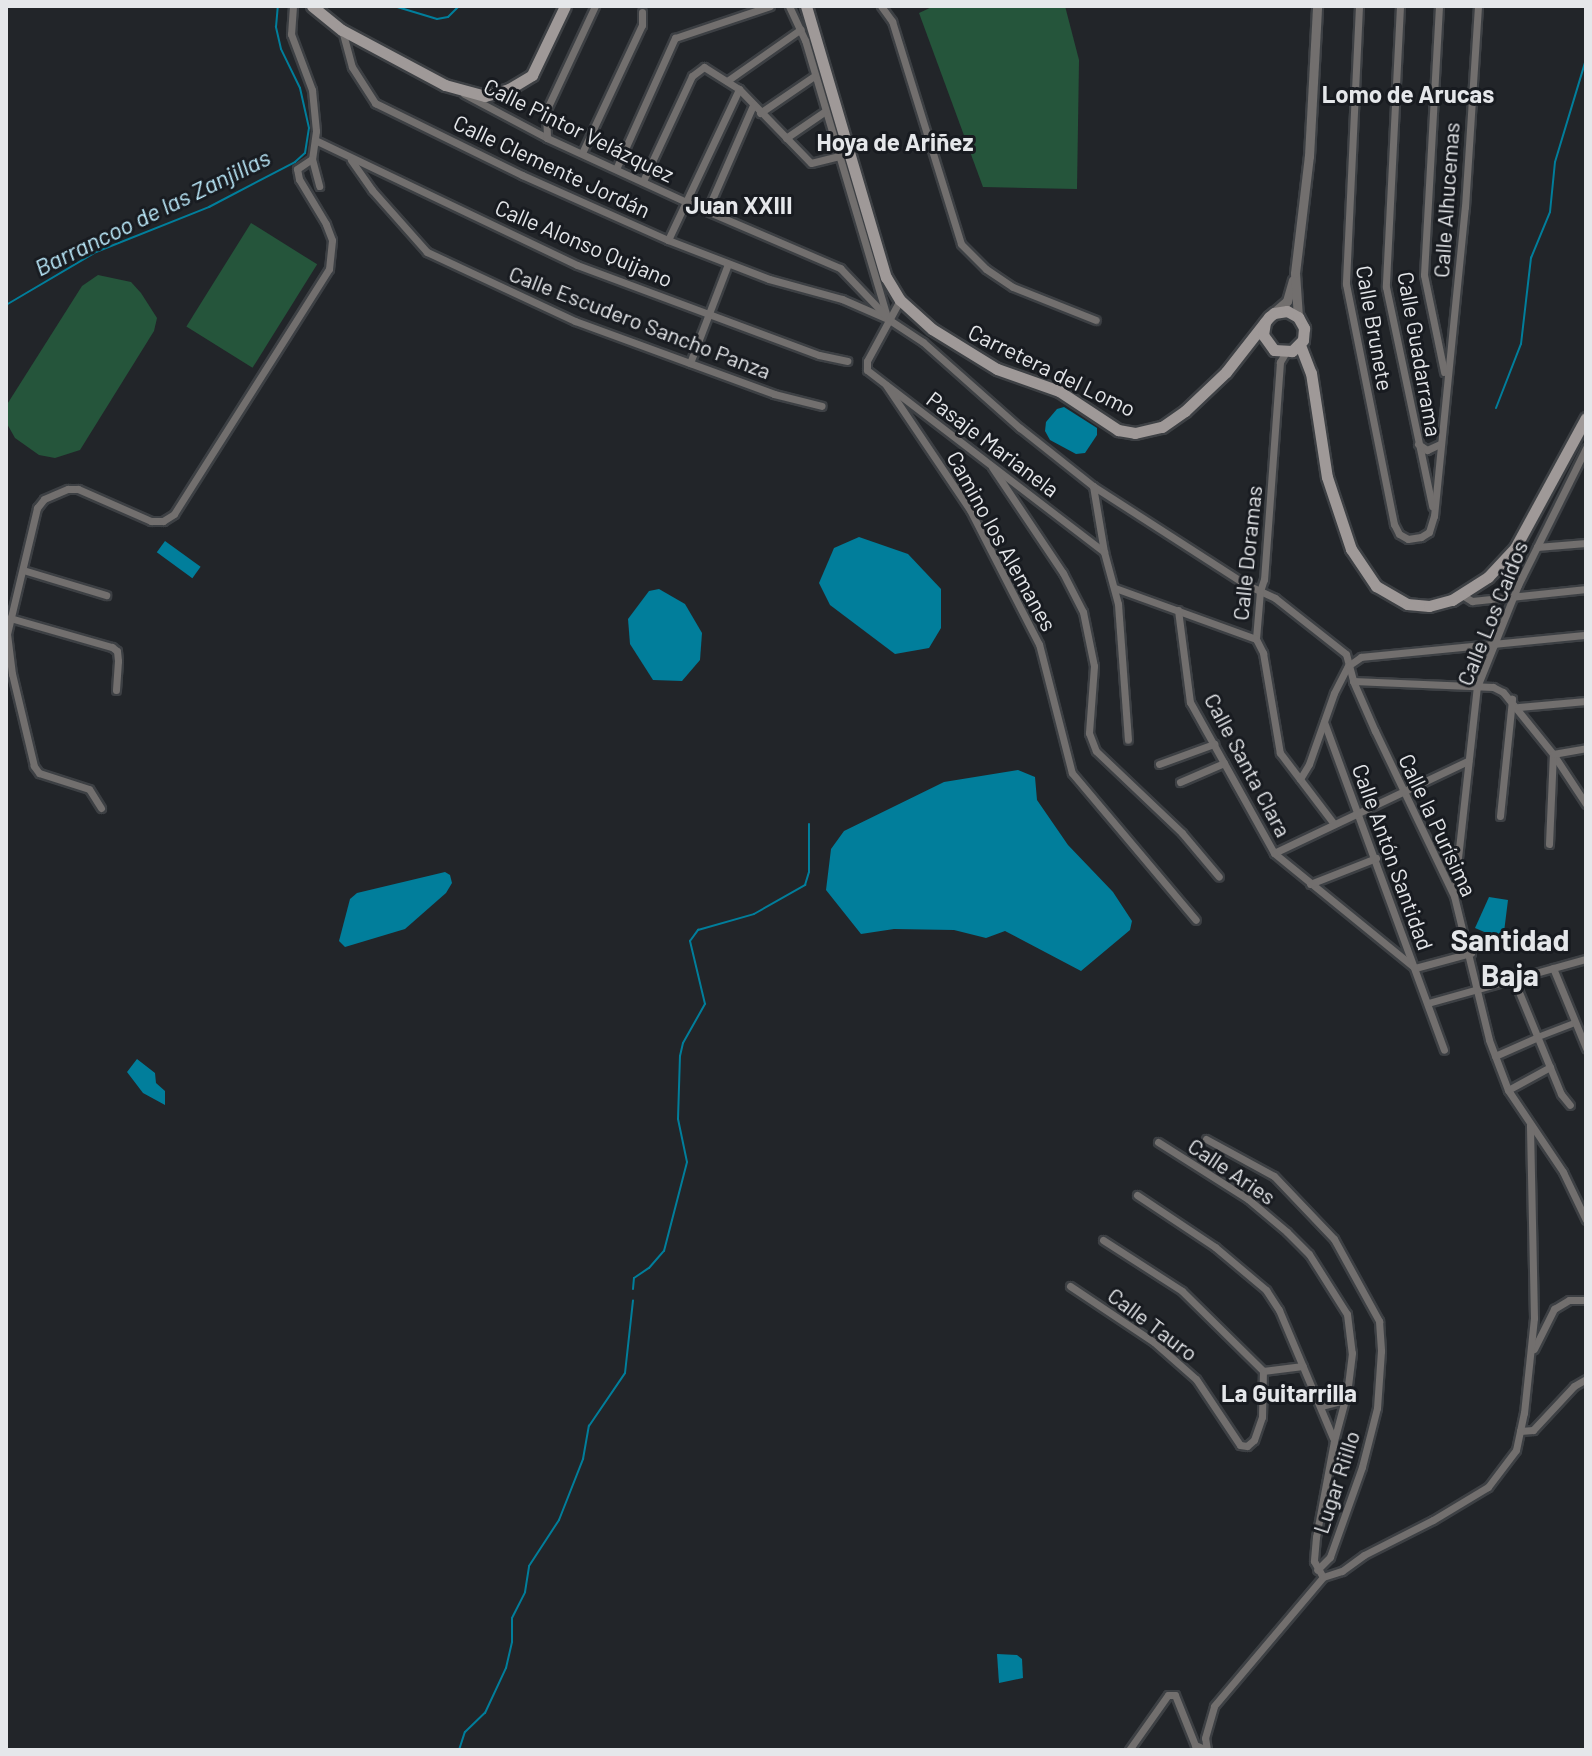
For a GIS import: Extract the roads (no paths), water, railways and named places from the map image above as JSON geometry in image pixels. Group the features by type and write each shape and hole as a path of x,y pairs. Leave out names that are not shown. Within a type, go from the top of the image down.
{"main road":[{"path":"312,6 342,30 458,91 485,96 522,83 539,65 565,6"},
{"name":"Carretera del Lomo","path":"806,6 886,277 900,300 919,319 997,369 1059,391 1118,430 1135,433 1162,427 1185,411 1241,354"},
{"path":"1241,354 1267,320 1283,311 1298,317 1304,328 1283,351"},
{"path":"1267,320 1263,335 1283,351"},
{"path":"1241,354 1256,346 1283,351 1308,362 1327,477 1341,524 1359,565 1376,586 1407,604 1429,606 1462,595 1488,577 1515,548 1583,432 1586,418"}],"street":[{"path":"293,6 291,34 312,90 315,140 312,159 319,186"},
{"path":"547,138 544,129 550,99 595,6"},
{"path":"616,169 675,38 770,6"},
{"path":"789,6 801,29 888,319"},
{"path":"881,6 892,21 961,244 986,269 1013,287 1096,320"},
{"path":"1267,320 1287,301 1295,273 1309,156 1317,6"},
{"name":"Calle Brunete","path":"1359,6 1346,284 1394,524 1399,534 1408,539 1421,537"},
{"name":"Calle Guadarrama","path":"1400,6 1386,287 1434,516"},
{"path":"1439,6 1424,275 1445,378"},
{"name":"Calle Alhucemas","path":"1421,537 1429,532 1434,516 1445,378 1465,207 1478,6"},
{"path":"582,153 642,25 642,12"},
{"path":"727,81 801,29"},
{"name":"Calle Clemente Jordán","path":"342,30 352,67 375,103 522,175 668,240 728,264 842,299 888,319 923,342 1008,418 1093,486 1260,591"},
{"path":"643,181 692,76 704,67 739,89 811,163 839,156"},
{"path":"760,113 814,76"},
{"path":"668,240 739,89"},
{"name":"Calle Pintor Velázquez","path":"458,91 547,138 840,268 888,319"},
{"path":"707,211 753,105"},
{"path":"786,138 824,112"},
{"name":"Calle Alonso Quijano","path":"315,140 577,265 819,355 847,361"},
{"name":"Calle Escudero Sancho Panza","path":"350,158 372,190 427,252 562,315 774,394 822,406"},
{"path":"101,808 89,789 39,773 34,766 12,674 7,634 37,508 44,499 68,489 78,489 151,521 163,521 174,514 329,269 332,240 299,179 297,169 312,159"},
{"path":"690,363 728,264"},
{"path":"1295,273 1298,317"},
{"path":"888,319 900,300"},
{"name":"Pasaje Marianela","path":"888,319 867,361 867,370 1104,552"},
{"path":"910,333 919,319"},
{"path":"923,342 932,329"},
{"name":"Calle Doramas","path":"1283,351 1256,639 1263,653 1280,753 1334,824"},
{"name":"Camino los Alemanes","path":"886,385 970,510 1039,644 1072,773 1196,920"},
{"path":"1418,444 1427,450 1441,444"},
{"name":"Calle Los Caídos","path":"1454,896 1477,687 1514,595 1586,448"},
{"path":"992,467 1063,573 1083,612 1094,666 1089,733 1096,751 1182,833 1219,877"},
{"path":"1093,486 1104,552 1115,588 1128,740"},
{"path":"1537,547 1586,543"},
{"path":"23,570 106,595"},
{"path":"1115,588 1256,639"},
{"path":"1462,595 1472,601 1586,589"},
{"path":"1260,591 1275,598 1346,654 1348,666"},
{"name":"Calle Santa Clara","path":"1178,610 1190,702 1274,853 1415,968"},
{"path":"10,618 112,647 118,661 116,690"},
{"path":"1300,779 1348,666 1361,657 1586,635"},
{"name":"Calle la Purísima","path":"1348,666 1454,896 1495,1056 1508,1090 1563,1172 1586,1220"},
{"path":"1353,681 1493,687 1519,707 1583,794 1586,804"},
{"path":"1500,816 1512,699"},
{"path":"1519,707 1586,701"},
{"name":"Calle Antón Santidad","path":"1324,722 1444,1050"},
{"path":"1159,764 1214,744"},
{"path":"1553,754 1586,748"},
{"path":"1549,844 1553,754"},
{"path":"1274,853 1468,761"},
{"path":"1180,782 1224,763"},
{"path":"1310,884 1376,858"},
{"path":"1415,968 1471,953"},
{"path":"1428,1003 1586,959"},
{"path":"1553,968 1586,1048"},
{"path":"1514,980 1561,1094 1570,1105"},
{"path":"1495,1056 1586,1018"},
{"path":"1508,1090 1550,1067"},
{"path":"1207,1750 1205,1738 1214,1706 1320,1574 1342,1571 1364,1555 1433,1520 1488,1487 1516,1450 1531,1354 1535,1283 1530,1125"},
{"name":"Lugar Riillo","path":"1206,1139 1274,1176 1334,1239 1379,1321 1381,1351 1377,1408 1362,1467 1330,1557 1320,1574"},
{"name":"Calle Aries","path":"1158,1142 1248,1199 1309,1254 1351,1326 1352,1353 1345,1400 1316,1537 1320,1574"},
{"path":"1137,1195 1215,1247 1266,1290 1279,1310 1334,1441"},
{"path":"1103,1240 1182,1291 1263,1371 1303,1366"},
{"name":"Calle Tauro","path":"1070,1286 1154,1342 1196,1379 1240,1445 1247,1446 1254,1440 1262,1417 1263,1371"},
{"path":"1531,1354 1554,1309 1569,1300 1586,1300"},
{"path":"1520,1431 1533,1430 1574,1386 1586,1379"},
{"path":"1321,1406 1345,1400"},
{"path":"1129,1750 1168,1695 1175,1695 1195,1745 1207,1750"}],"water":[{"path":"1064,407 1097,428 1097,435 1085,453 1076,454 1050,440 1045,431 1046,422 1057,409"},
{"path":"859,537 908,554 941,589 941,628 929,648 895,654 830,605 819,583 834,548"},
{"path":"165,541 201,567 192,578 157,552"},
{"path":"659,589 685,604 702,633 700,660 682,681 653,680 630,644 628,619 649,591"},
{"path":"1018,770 1035,777 1037,800 1068,845 1113,892 1132,921 1130,930 1081,971 1005,931 986,938 954,930 894,929 861,934 826,890 831,849 844,831 944,782"},
{"path":"445,872 450,875 452,883 446,893 405,929 345,947 339,941 350,899 357,893"},
{"path":"1489,897 1508,900 1503,940 1475,928"},
{"path":"137,1059 155,1073 156,1083 165,1091 165,1105 143,1093 127,1072"},
{"path":"997,1654 1017,1655 1022,1659 1023,1678 999,1683"}],"waterway":[{"name":"Barrancoo de las Zanjillas","path":"6,305 96,252 209,207 295,162 305,153 309,128 300,88 281,49 276,27 278,6"},
{"path":"394,6 437,19 448,17 459,6"},
{"path":"1496,408 1521,344 1531,258 1550,212 1555,162 1586,59"},
{"path":"633,1289 634,1278 649,1268 664,1251 687,1162 678,1119 680,1056 683,1043 705,1004 690,941 698,930 754,914 805,885 809,872 809,824"},
{"path":"459,1750 465,1732 485,1713 506,1668 512,1642 512,1618 525,1592 529,1566 559,1520 583,1459 589,1426 625,1373 633,1300"}],"district":[{"name":"Lomo de Arucas","path":"1408,94"},
{"name":"Hoya de Ariñez","path":"895,142"},
{"name":"Juan XXIII","path":"739,205"},
{"name":"Santidad Baja","path":"1510,956"},
{"name":"La Guitarrilla","path":"1289,1393"}]}
